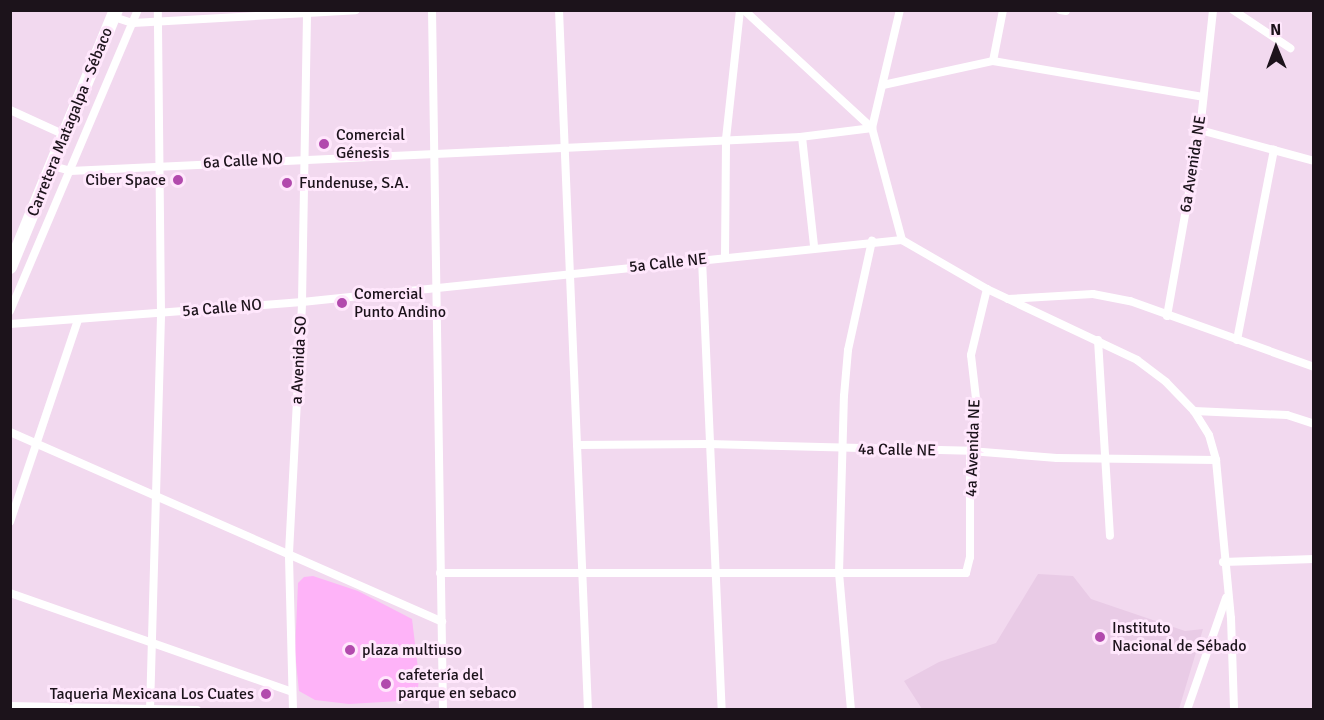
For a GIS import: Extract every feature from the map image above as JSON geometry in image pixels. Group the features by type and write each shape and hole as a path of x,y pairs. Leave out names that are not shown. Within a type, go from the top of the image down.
{"main road":[{"name":"Carretera Matagalpa - Sébaco","path":"10,267 115,14"}],"street":[{"path":"10,311 138,10"},
{"path":"150,709 154,642 161,313 158,10"},
{"path":"115,14 133,23 356,10"},
{"path":"432,10 434,287 443,710"},
{"path":"559,10 588,710"},
{"path":"725,257 726,139 740,10"},
{"path":"744,10 872,128"},
{"path":"900,10 872,128 902,240 1007,300 1098,340 1137,360 1166,382 1194,411 1209,435 1216,460 1233,710"},
{"path":"993,61 1003,10"},
{"name":"6a Avenida NE","path":"1167,316 1200,130 1213,10"},
{"path":"1233,10 1290,48"},
{"name":"a Avenida SO","path":"293,710 290,692 289,553 302,302 307,12"},
{"path":"883,85 993,61 1203,97"},
{"path":"10,110 65,135"},
{"name":"6a Calle NO","path":"53,166 70,171 434,151 802,137 872,128"},
{"path":"1200,130 1314,161"},
{"path":"802,137 814,246"},
{"path":"1237,340 1274,150"},
{"name":"5a Calle NE","path":"434,287 814,246 902,240"},
{"path":"851,710 839,573 842,449 848,350 872,241"},
{"path":"702,259 708,444 722,710"},
{"name":"5a Calle NO","path":"10,324 302,302 434,287"},
{"name":"4a Avenida NE","path":"839,573 966,573 970,557 970,451 977,407 971,354 987,289"},
{"path":"1007,300 1093,294 1130,301 1314,367"},
{"path":"10,522 78,320"},
{"path":"1098,340 1098,390 1107,459 1110,536"},
{"path":"1194,411 1287,415 1314,424"},
{"path":"10,432 156,499 289,553 442,622"},
{"name":"4a Calle NE","path":"577,445 708,444 970,451 1107,459 1216,460"},
{"path":"1223,562 1314,559"},
{"path":"440,573 839,573"},
{"path":"10,593 154,642 290,692"},
{"path":"1187,710 1227,597"},
{"path":"10,706 197,710"}],"shaded area":[{"name":"Instituto Nacional de Sébado","path":"1038,574 1073,576 1091,599 1185,631 1203,629 1179,709 922,709 904,681 939,662 996,643"},
{"path":"313,576 358,591 412,619 419,677 417,700 349,704 315,700 299,691 295,652 298,583 304,577"}],"place":[{"name":"Comercial Génesis","path":"324,144"},
{"name":"Ciber Space","path":"178,180"},
{"name":"Fundenuse, S.A.","path":"287,183"},
{"name":"Comercial Punto Andino","path":"342,303"},
{"name":"Instituto Nacional de Sébado","path":"1100,637"},
{"name":"plaza multiuso","path":"350,650"},
{"name":"cafetería del parque en sebaco","path":"386,684"},
{"name":"Taqueria Mexicana Los Cuates","path":"266,694"}]}
